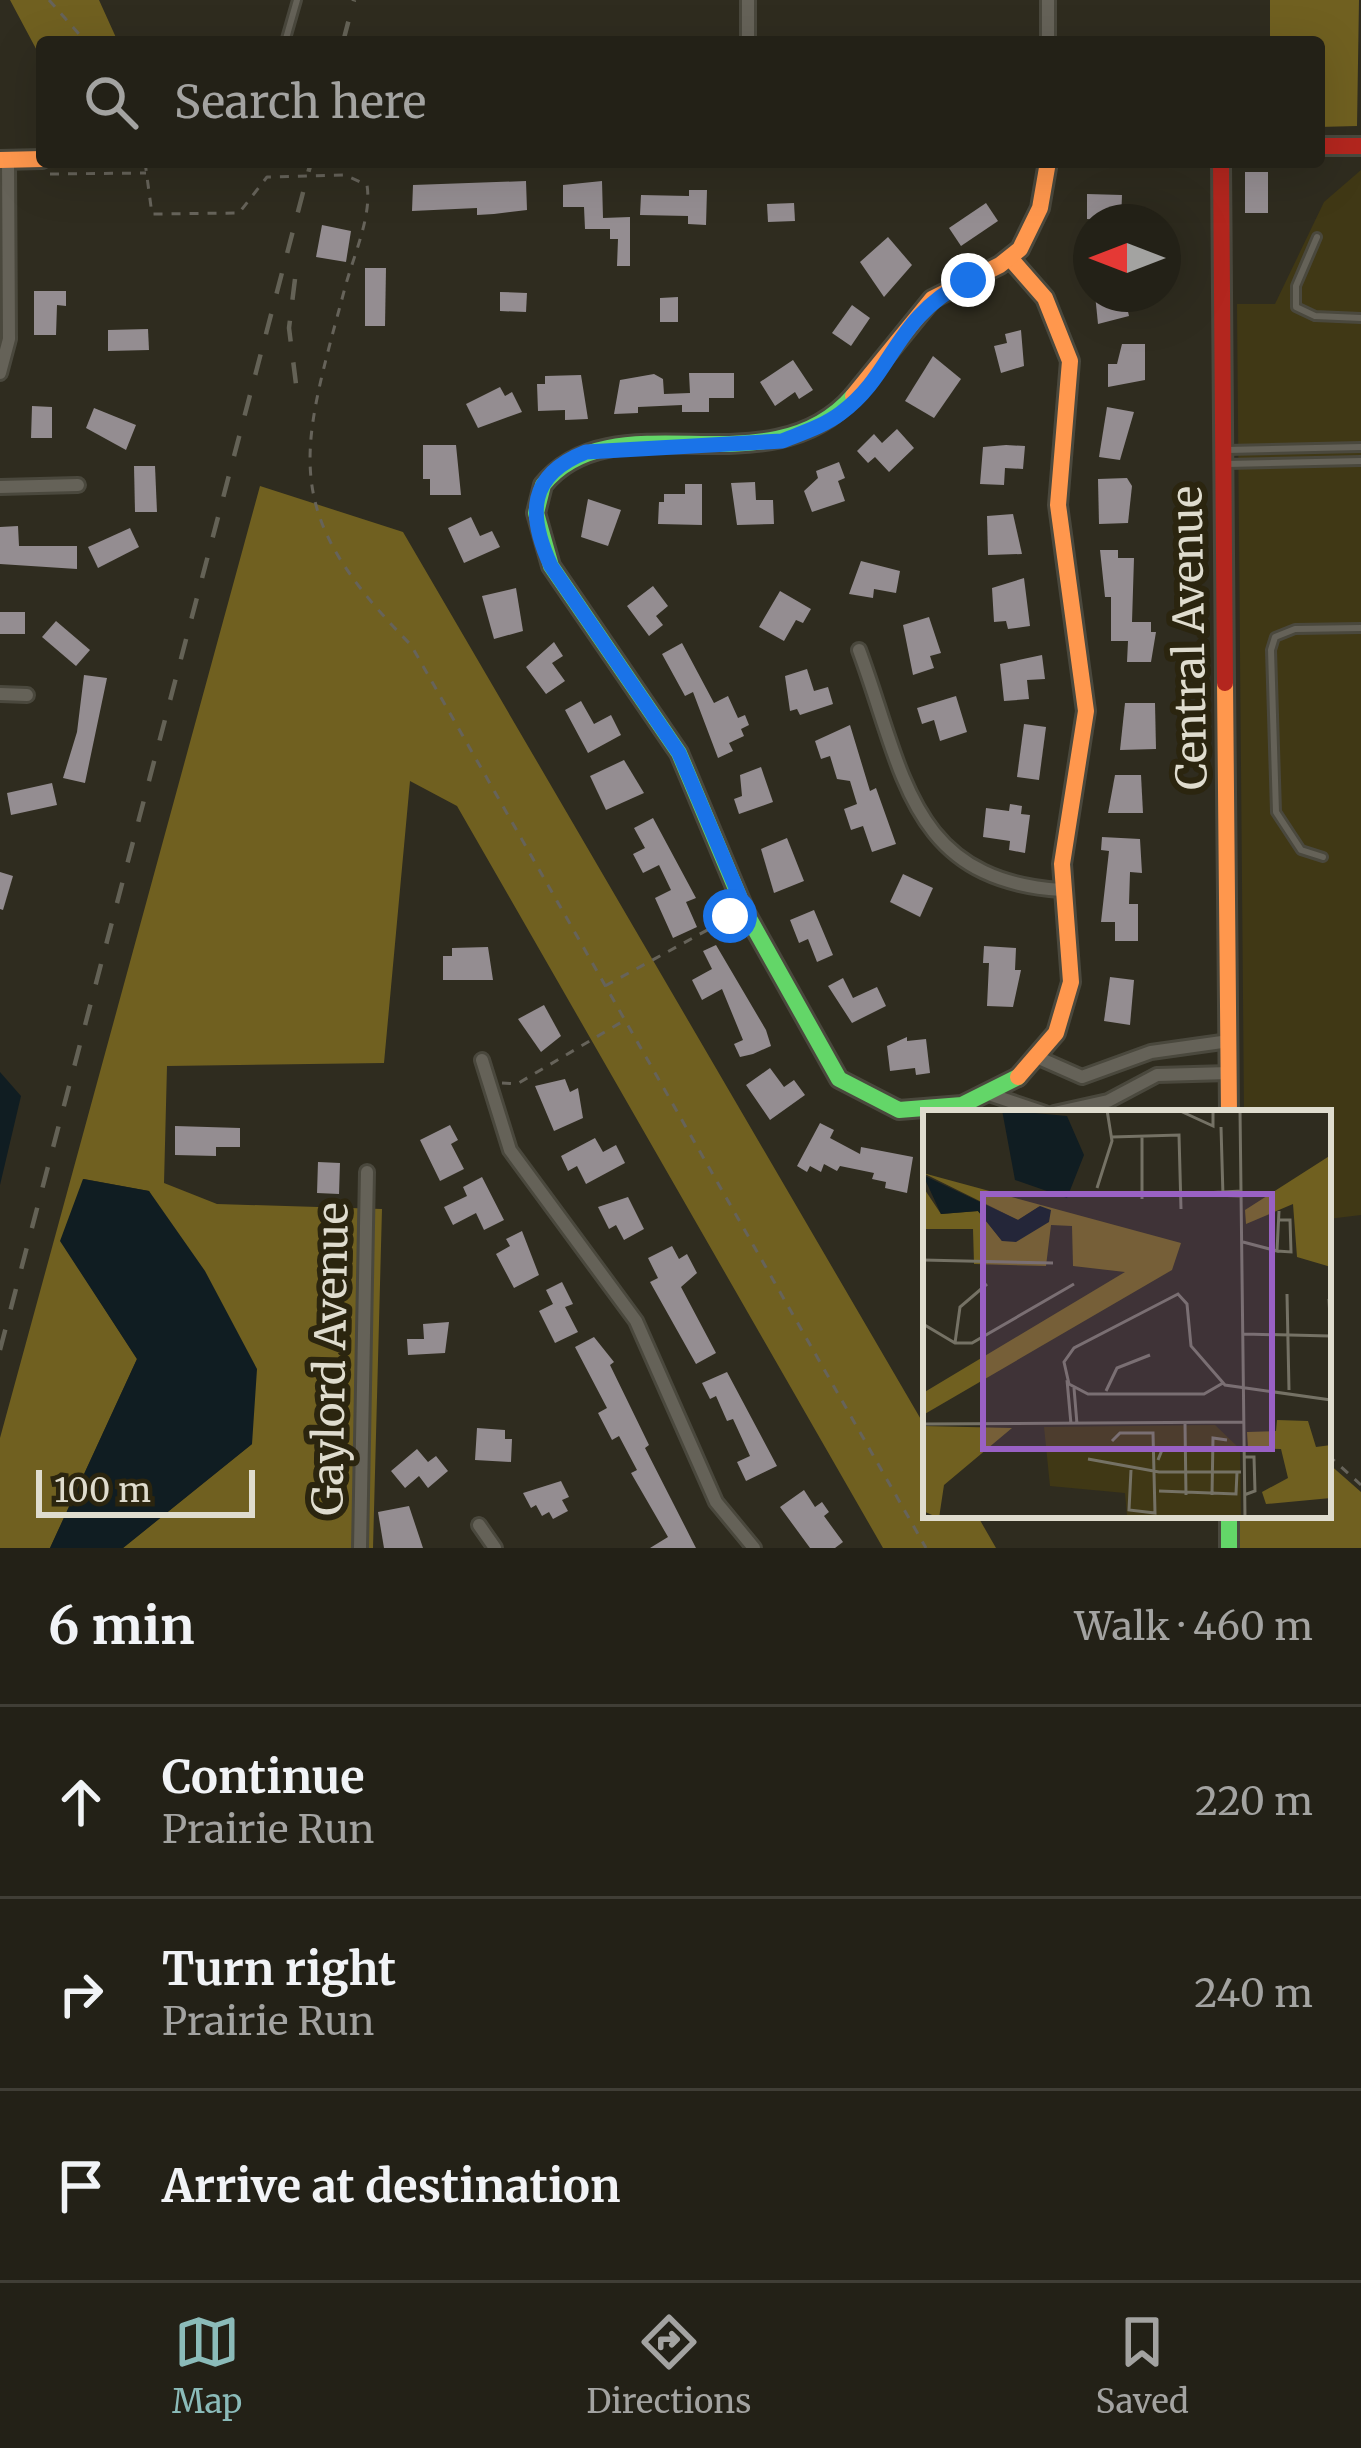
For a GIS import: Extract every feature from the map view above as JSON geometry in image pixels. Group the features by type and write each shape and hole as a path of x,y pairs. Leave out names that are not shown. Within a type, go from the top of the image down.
{"street":[{"path":"748,0 748,36"},
{"path":"1048,0 1048,36"},
{"path":"1325,146 1361,146"},
{"path":"0,373 9,339 4,160 36,166"},
{"path":"1010,258 1045,298 1070,361 1058,506 1085,711 1061,896 1071,982 1056,1033 1040,1058 992,1095 962,1105 899,1110 839,1079 745,909 679,753 551,566 537,535 535,503 559,463 586,452 782,441 844,411 912,319 935,297 1010,258 1033,230 1047,168"},
{"name":"Central Avenue","path":"1221,168 1229,1110"},
{"path":"0,487 78,485"},
{"path":"859,650 931,830 981,875 1061,896"},
{"path":"0,694 27,694"},
{"path":"1040,1058 1082,1077 1151,1052 1229,1041"},
{"path":"482,1060 510,1150 636,1321 716,1502 754,1548"},
{"path":"1064,1110 1108,1101 1157,1076 1229,1072"},
{"path":"992,1095 1040,1110"},
{"name":"Gaylord Avenue","path":"360,1548 367,1172"},
{"path":"478,1525 495,1548"}],"lane":[{"path":"287,36 297,0"},
{"path":"1317,238 1296,286 1296,307 1315,316 1361,318"},
{"path":"1224,457 1361,447"},
{"path":"1224,457 1361,461"},
{"path":"1323,857 1301,850 1276,812 1271,650 1275,637 1287,630 1361,628"}],"path":[{"path":"49,0 81,36"},
{"path":"62,168 146,172"},
{"path":"146,168 152,214 239,213 267,177 345,175 367,185 362,224 312,411 307,464 318,524 358,591 411,645 926,1548"},
{"path":"605,986 745,909"},
{"path":"488,1083 517,1084 625,1020"},
{"path":"1331,1458 1361,1485"}],"shaded area":[{"path":"10,0 99,0 115,36 36,36 36,49"},
{"path":"1270,0 1359,0 1357,126 1325,127 1325,36 1270,36"},
{"path":"1361,170 1361,1215 1331,1219 1331,1110 1244,1110 1237,304 1275,304 1324,202"},
{"path":"260,486 403,532 923,1423 923,1518 979,1518 996,1548 883,1548 457,806 410,781 384,1063 167,1066 164,1183 217,1204 382,1209 373,1548 123,1548 252,1444 149,1191 84,1179 61,1241 137,1359 50,1548 0,1548 0,1438"},
{"path":"0,1072 21,1096 0,1185"},
{"path":"83,1179 149,1191 205,1271 257,1369 252,1444 123,1548 50,1548 137,1359 60,1241"},
{"path":"1331,1466 1361,1492 1361,1548 1238,1548 1238,1518 1331,1518"}],"building":[{"path":"1245,172 1268,172 1268,213 1245,213"},
{"path":"526,181 527,210 477,215 477,208 412,211 413,185"},
{"path":"602,181 603,218 630,217 630,266 617,266 618,239 610,239 610,229 585,229 584,207 563,207 563,185"},
{"path":"689,190 707,190 706,225 688,224 688,216 640,215 641,195 689,196"},
{"path":"1087,194 1122,195 1122,204 1087,204"},
{"path":"794,203 795,221 768,222 767,204"},
{"path":"986,203 998,221 961,246 949,228"},
{"path":"322,225 351,231 346,262 316,257"},
{"path":"888,237 912,265 884,297 860,262"},
{"path":"365,268 386,268 385,326 365,326"},
{"path":"34,291 66,291 66,306 57,305 56,335 34,335"},
{"path":"500,292 527,293 526,312 500,311"},
{"path":"678,297 678,322 660,322 660,298"},
{"path":"852,305 870,318 851,346 832,333"},
{"path":"1097,312 1128,312 1129,316 1098,324"},
{"path":"148,329 149,350 108,351 108,330"},
{"path":"1021,330 1024,366 1001,373 994,346 1007,343 1005,334"},
{"path":"1122,344 1145,344 1145,380 1108,387 1108,364 1117,364"},
{"path":"933,356 961,379 934,418 905,401"},
{"path":"793,360 813,390 799,399 795,392 775,406 760,382"},
{"path":"689,373 734,373 734,398 709,398 709,412 682,412 682,405 638,407 638,413 614,414 620,380 654,374 663,379 664,394 690,393"},
{"path":"581,375 588,419 565,420 565,410 538,411 537,384 545,384 545,376"},
{"path":"500,387 505,396 512,392 522,412 478,428 466,404"},
{"path":"32,406 52,407 52,438 31,438"},
{"path":"1107,407 1134,412 1120,460 1099,457"},
{"path":"94,408 136,425 126,450 86,428"},
{"path":"897,429 914,448 889,472 875,457 868,463 857,451 874,434 882,443"},
{"path":"423,445 456,445 461,495 430,495 430,479 423,479"},
{"path":"1025,446 1023,469 1005,468 1004,485 980,484 983,447"},
{"path":"839,462 845,478 838,481 845,501 812,512 804,491 818,478 816,471"},
{"path":"134,466 155,466 157,512 135,512"},
{"path":"1127,478 1132,486 1128,523 1099,524 1098,479"},
{"path":"755,482 756,500 773,500 774,524 737,525 731,483"},
{"path":"685,484 702,484 702,525 658,524 664,494 685,494"},
{"path":"588,499 621,510 608,546 581,537"},
{"path":"1013,514 1022,554 988,555 987,516"},
{"path":"471,517 480,536 492,531 500,547 464,563 448,528"},
{"path":"18,526 19,546 77,546 77,569 0,564 0,527"},
{"path":"130,528 139,547 98,568 88,547"},
{"path":"1100,550 1118,550 1118,558 1134,558 1132,622 1151,622 1151,632 1156,632 1151,662 1127,662 1128,641 1111,641 1111,597 1105,597"},
{"path":"861,561 900,571 896,593 874,589 873,598 849,594"},
{"path":"1024,578 1030,626 1008,629 1006,621 994,622 992,588"},
{"path":"653,586 668,606 656,616 663,625 649,636 627,606"},
{"path":"516,588 523,631 494,639 482,596"},
{"path":"780,591 811,609 803,623 796,620 784,641 759,627"},
{"path":"0,612 25,612 25,634 0,634"},
{"path":"929,617 941,653 930,656 934,668 913,675 903,625"},
{"path":"56,621 90,650 76,666 42,637"},
{"path":"554,642 563,656 552,663 565,681 546,694 526,667"},
{"path":"682,643 714,703 728,696 738,718 745,715 749,725 741,729 744,736 729,743 733,751 718,758 693,692 685,696 662,654"},
{"path":"1042,655 1045,679 1027,680 1029,699 1004,701 1000,664"},
{"path":"807,669 814,691 828,687 833,704 800,715 797,709 790,711 785,676"},
{"path":"84,675 107,678 85,783 63,778 77,732"},
{"path":"956,696 967,732 940,741 934,720 922,724 917,708"},
{"path":"581,701 594,724 611,715 621,735 588,753 565,710"},
{"path":"1125,703 1155,703 1156,749 1120,750"},
{"path":"1024,724 1046,727 1039,780 1017,777"},
{"path":"850,725 870,791 876,788 896,844 872,852 863,826 851,830 844,809 857,804 850,781 837,779 830,756 821,759 815,741"},
{"path":"624,760 644,793 606,810 590,776"},
{"path":"761,767 773,802 739,814 734,799 742,796 740,775"},
{"path":"1115,775 1141,775 1143,813 1108,813"},
{"path":"52,783 57,805 11,815 7,793"},
{"path":"1010,804 1022,806 1021,814 1030,815 1025,853 1009,850 1010,841 983,837 986,808 1009,811"},
{"path":"653,818 696,898 686,902 697,927 673,938 655,898 671,890 659,865 643,873 633,854 645,848 634,828"},
{"path":"1102,837 1140,839 1142,873 1130,872 1129,904 1138,904 1138,941 1115,941 1115,922 1101,922 1109,851 1101,850"},
{"path":"787,838 804,881 774,893 761,849"},
{"path":"0,872 13,876 3,910 0,909"},
{"path":"903,874 933,888 920,917 890,902"},
{"path":"814,910 833,955 817,962 808,939 799,943 790,920"},
{"path":"716,945 766,1030 771,1046 753,1054 740,1057 734,1044 743,1040 722,989 702,1000 692,980 712,969 703,951"},
{"path":"984,946 1016,948 1015,970 1021,970 1013,1007 987,1006 989,963 983,963"},
{"path":"488,947 493,980 443,980 443,956 452,956 452,948"},
{"path":"1110,977 1134,980 1130,1025 1104,1021"},
{"path":"843,978 853,998 877,987 886,1006 852,1023 828,986"},
{"path":"544,1005 561,1036 541,1052 518,1019"},
{"path":"907,1037 907,1041 926,1039 930,1073 916,1075 915,1068 890,1071 887,1046"},
{"path":"770,1068 784,1087 794,1080 805,1095 770,1120 746,1085"},
{"path":"565,1079 570,1092 578,1088 583,1118 554,1131 535,1086"},
{"path":"820,1123 834,1130 830,1138 860,1154 861,1147 913,1157 907,1193 885,1188 886,1182 872,1179 874,1173 840,1166 837,1171 824,1164 821,1172 810,1166 807,1172 797,1166"},
{"path":"450,1125 458,1140 451,1144 464,1169 440,1181 420,1140"},
{"path":"175,1126 240,1128 240,1147 216,1147 216,1156 175,1155"},
{"path":"595,1138 603,1152 616,1145 625,1163 586,1184 577,1166 568,1171 561,1156"},
{"path":"318,1162 340,1163 339,1194 317,1193"},
{"path":"482,1177 504,1220 484,1230 476,1213 453,1225 444,1207 467,1196 463,1187"},
{"path":"628,1197 644,1229 624,1240 616,1225 609,1229 598,1207"},
{"path":"522,1231 539,1275 514,1288 496,1254 510,1246 506,1239"},
{"path":"672,1246 679,1259 687,1254 697,1273 681,1287 716,1353 696,1364 650,1282 658,1278 648,1258"},
{"path":"562,1282 573,1304 565,1307 578,1332 555,1343 539,1311 553,1304 546,1290"},
{"path":"449,1322 445,1353 408,1355 407,1339 424,1339 423,1324"},
{"path":"594,1337 614,1362 610,1365 649,1445 645,1448 696,1548 650,1548 668,1537 631,1473 637,1470 619,1436 612,1440 598,1413 607,1408 575,1347"},
{"path":"727,1372 777,1466 746,1481 737,1462 750,1456 733,1419 727,1421 716,1396 710,1399 702,1383"},
{"path":"477,1428 505,1430 505,1439 512,1439 511,1462 475,1460"},
{"path":"417,1449 428,1462 436,1456 448,1471 428,1488 419,1476 405,1488 391,1471"},
{"path":"561,1481 569,1497 562,1500 568,1511 553,1519 549,1512 542,1516 536,1505 531,1508 523,1493"},
{"path":"804,1490 815,1507 822,1502 829,1512 824,1516 843,1542 835,1548 810,1548 780,1507"},
{"path":"409,1506 423,1548 384,1548 378,1512"}],"railway":[{"path":"345,36 354,0"},
{"path":"0,1350 309,168"},
{"path":"295,279 289,328 298,400"}],"traffic: fast":[{"path":"853,396 818,424 779,438 610,448 573,460 543,485 536,513 551,566 679,753 746,913 839,1079 899,1110 962,1105 1018,1077"},
{"path":"1229,1518 1229,1548"}],"traffic: slow":[{"path":"0,160 36,159"},
{"path":"853,396 932,299 1000,265 1020,249 1040,208 1047,168"},
{"path":"1010,258 1045,298 1070,361 1058,505 1086,711 1062,864 1071,982 1056,1033 1018,1077"},
{"path":"1225,683 1229,1110"}],"traffic: jam":[{"path":"1325,146 1361,146"},
{"path":"1221,168 1225,683"}],"route":[{"path":"730,916 745,909 679,753 656,713 551,566 537,535 535,503 559,463 586,452 618,446 782,441 811,430 844,411 912,319 935,297 968,280"}]}
